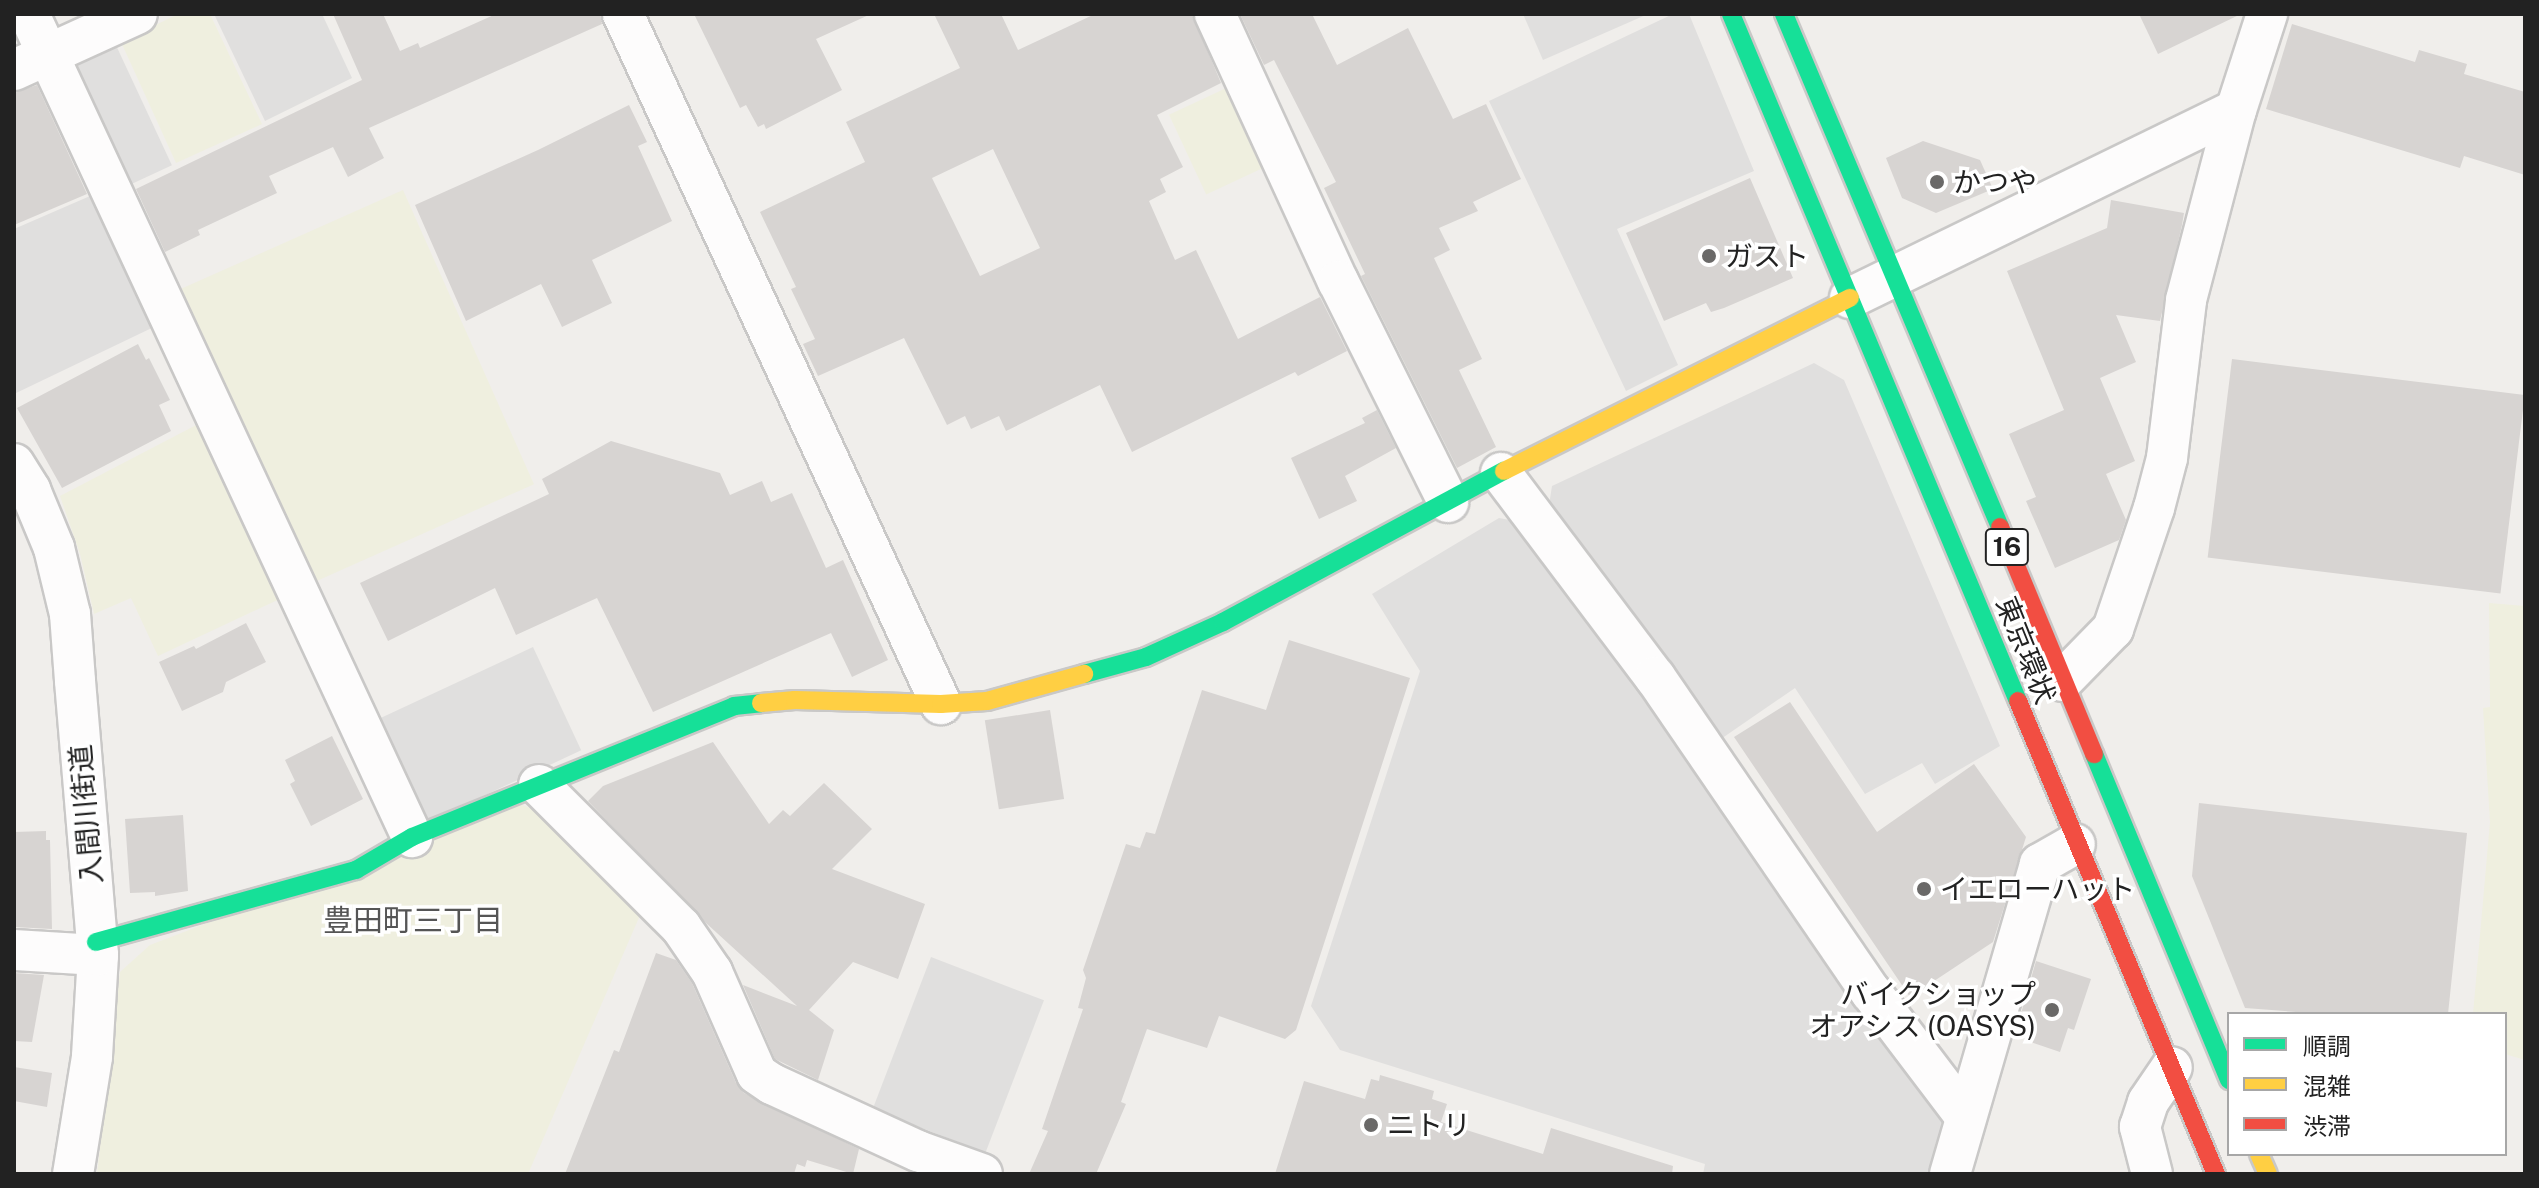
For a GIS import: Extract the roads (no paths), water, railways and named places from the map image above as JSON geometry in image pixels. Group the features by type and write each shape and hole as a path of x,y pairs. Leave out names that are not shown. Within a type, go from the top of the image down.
{"main road":[{"name":"東京環状","path":"1731,14 2075,844 2216,1174"},
{"name":"東京環状","path":"1784,14 1895,273 2227,1075"},
{"path":"97,948 356,870 412,837 734,706 795,700 941,704 987,701 1146,657 1223,622 1501,473 1850,298"}],"street":[{"path":"29,14 31,62 412,837"},
{"path":"31,62 137,14"},
{"path":"623,14 941,704"},
{"path":"1215,14 1338,281 1448,502"},
{"path":"2062,681 2113,629 2154,508 2167,458 2186,300 2236,110 2267,14"},
{"path":"1850,298 1895,273 2236,110"},
{"name":"入間川街道","path":"14,464 30,490 54,548 70,614 97,948 92,1057 73,1174"},
{"path":"1501,473 1655,677 1871,992 1966,1117"},
{"path":"539,785 681,927 712,972 757,1074 772,1084 918,1151 982,1174"},
{"path":"1950,1174 2040,864 2075,844"},
{"path":"14,950 97,948"},
{"path":"2152,1174 2140,1127 2148,1102 2172,1067"}],"place":[{"name":"かつや","path":"1937,182"},
{"name":"ガスト","path":"1709,256"},
{"name":"イエローハット","path":"1924,889"},
{"name":"バイクショップ オアシス (OASYS)","path":"2052,1010"},
{"name":"ニトリ","path":"1371,1125"}],"district":[{"name":"豊田町三丁目","path":"413,920"}]}
